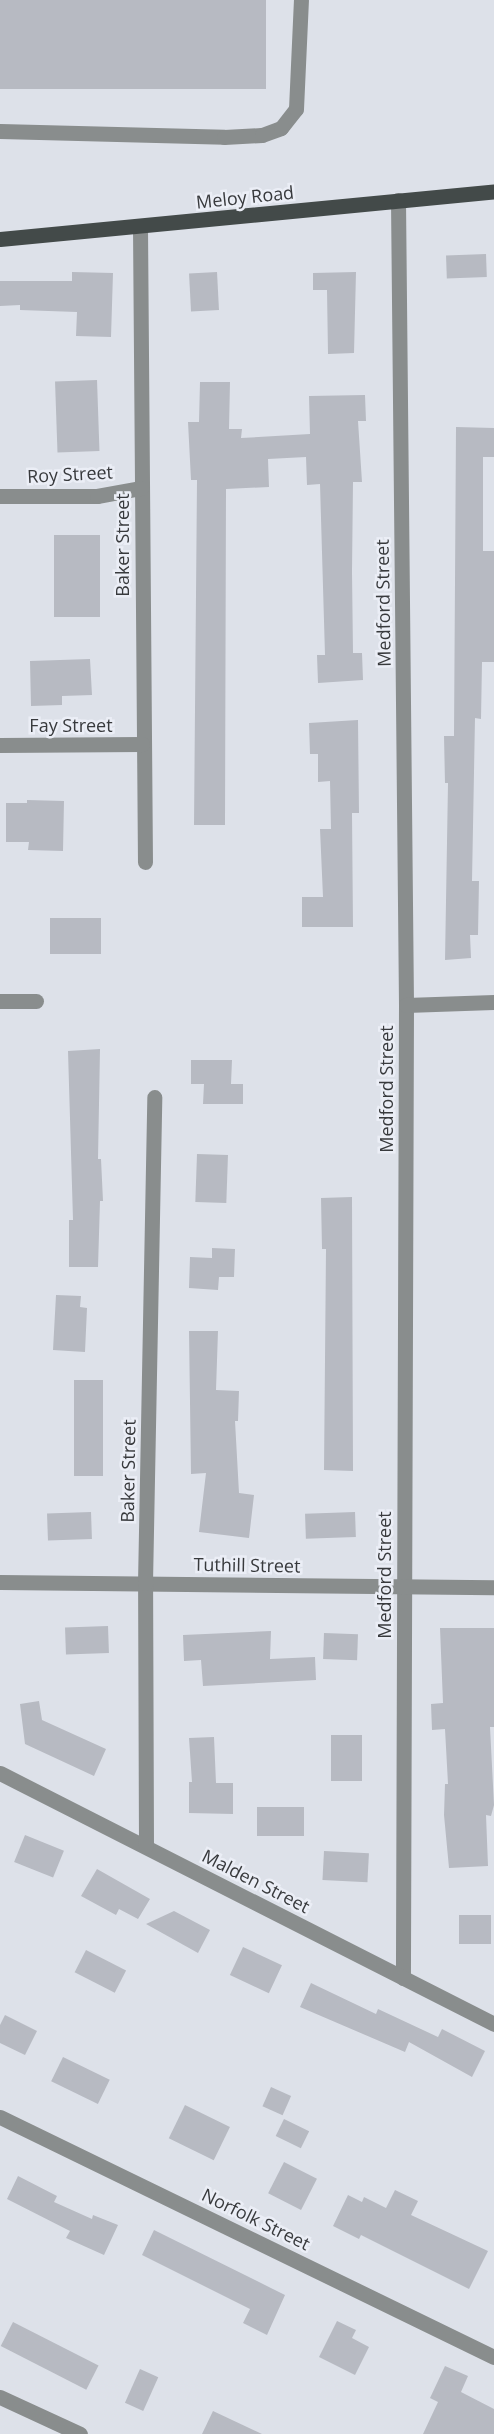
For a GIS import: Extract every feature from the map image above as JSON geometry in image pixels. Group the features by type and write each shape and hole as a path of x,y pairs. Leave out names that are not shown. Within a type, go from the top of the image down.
{"main road":[{"name":"Meloy Road","path":"0,239 494,191"}],"street":[{"path":"0,131 224,137 262,135 281,128 296,109 302,0"},
{"name":"Medford Street","path":"398,200 406,1005 403,1978"},
{"name":"Baker Street","path":"140,227 142,744 145,862"},
{"name":"Roy Street","path":"0,496 97,496 141,488"},
{"name":"Fay Street","path":"0,745 142,744"},
{"path":"0,1002 36,1001"},
{"path":"406,1005 494,1002"},
{"name":"Baker Street","path":"146,1846 145,1582 154,1097"},
{"name":"Tuthill Street","path":"0,1582 494,1587"},
{"name":"Malden Street","path":"0,1773 494,2024"},
{"name":"Norfolk Street","path":"0,2117 494,2357"},
{"path":"0,2397 80,2434"}],"building":[{"path":"0,0 266,0 266,89 0,89"},
{"path":"486,254 487,277 447,278 446,255"},
{"path":"72,272 113,273 111,337 76,336 77,312 20,310 20,305 0,306 0,281 72,281"},
{"path":"217,272 219,310 191,311 189,273"},
{"path":"356,272 354,353 328,354 327,290 313,290 313,273"},
{"path":"97,380 99,451 58,452 55,381"},
{"path":"200,382 230,382 229,429 242,429 241,438 310,434 309,396 365,395 366,421 358,421 362,482 353,482 352,572 353,653 362,653 363,680 318,683 317,655 325,655 320,484 307,485 306,457 268,459 269,487 226,489 225,825 194,825 197,480 191,480 188,422 199,422"},
{"path":"456,427 494,428 494,457 483,457 483,551 494,551 494,662 482,662 481,719 475,718 472,881 479,881 478,935 470,935 471,958 445,960 448,783 445,783 444,736 454,736"},
{"path":"54,535 100,535 100,617 54,617"},
{"path":"90,659 92,695 62,696 62,705 31,706 30,661"},
{"path":"358,720 359,813 352,813 353,927 302,927 302,897 323,897 320,829 331,829 330,781 318,782 318,754 310,754 309,723"},
{"path":"27,800 64,801 63,851 28,850 29,842 6,842 6,803 27,803"},
{"path":"50,918 101,918 101,954 50,954"},
{"path":"100,1049 98,1159 101,1159 103,1201 100,1201 98,1267 69,1267 69,1220 73,1220 68,1051"},
{"path":"191,1060 232,1060 231,1084 243,1084 243,1104 203,1104 204,1084 191,1084"},
{"path":"197,1154 228,1155 226,1203 195,1202"},
{"path":"352,1197 353,1471 324,1470 326,1249 322,1249 321,1198"},
{"path":"212,1248 235,1249 234,1277 219,1277 218,1290 189,1288 190,1257 212,1258"},
{"path":"56,1295 81,1296 80,1307 87,1308 85,1352 53,1350"},
{"path":"189,1331 218,1331 216,1390 239,1391 238,1421 235,1421 239,1493 254,1495 249,1538 199,1532 206,1473 191,1474"},
{"path":"74,1380 103,1380 103,1476 74,1476"},
{"path":"91,1512 92,1539 48,1541 47,1514"},
{"path":"355,1512 356,1537 306,1539 305,1514"},
{"path":"108,1626 109,1653 66,1654 65,1628"},
{"path":"440,1628 494,1628 494,1727 490,1727 494,1805 491,1816 486,1815 488,1866 449,1868 444,1815 445,1784 448,1784 445,1729 432,1730 431,1704 443,1703"},
{"path":"271,1631 270,1659 315,1657 316,1680 203,1686 201,1660 184,1661 183,1635"},
{"path":"324,1633 358,1634 357,1660 323,1659"},
{"path":"39,1701 42,1720 106,1749 94,1776 25,1744 20,1704"},
{"path":"331,1735 362,1735 362,1781 331,1781"},
{"path":"214,1737 216,1783 233,1783 233,1814 189,1813 189,1782 192,1782 189,1738"},
{"path":"257,1807 304,1807 304,1836 257,1836"},
{"path":"25,1835 64,1851 53,1878 14,1862"},
{"path":"324,1851 369,1853 367,1882 322,1880"},
{"path":"97,1869 150,1899 138,1919 119,1909 116,1915 81,1896"},
{"path":"174,1911 210,1930 198,1953 146,1924"},
{"path":"459,1915 491,1915 491,1944 459,1944"},
{"path":"243,1947 282,1965 269,1993 230,1975"},
{"path":"86,1950 126,1970 115,1993 75,1972"},
{"path":"311,1983 376,2014 378,2009 438,2037 442,2029 485,2051 472,2077 409,2042 405,2052 300,2007"},
{"path":"5,2015 37,2031 25,2055 0,2043 0,2025"},
{"path":"63,2057 110,2080 98,2104 51,2081"},
{"path":"271,2087 291,2096 283,2115 262,2106"},
{"path":"185,2105 230,2127 214,2160 169,2138"},
{"path":"284,2119 309,2131 301,2148 276,2136"},
{"path":"284,2162 317,2179 301,2210 268,2193"},
{"path":"18,2176 57,2196 54,2202 92,2219 93,2215 118,2225 104,2255 66,2238 70,2231 7,2199"},
{"path":"395,2190 418,2201 411,2215 488,2251 469,2289 361,2235 359,2239 333,2226 348,2195 362,2202 364,2197 386,2208"},
{"path":"154,2230 285,2295 267,2335 243,2323 250,2309 142,2255"},
{"path":"337,2321 356,2330 352,2338 369,2347 355,2375 319,2357"},
{"path":"13,2322 99,2366 86,2390 1,2346"},
{"path":"445,2366 468,2376 461,2392 494,2409 494,2434 423,2434 438,2402 430,2398"},
{"path":"140,2369 158,2377 143,2411 125,2403"},
{"path":"213,2411 262,2434 202,2434"}]}
